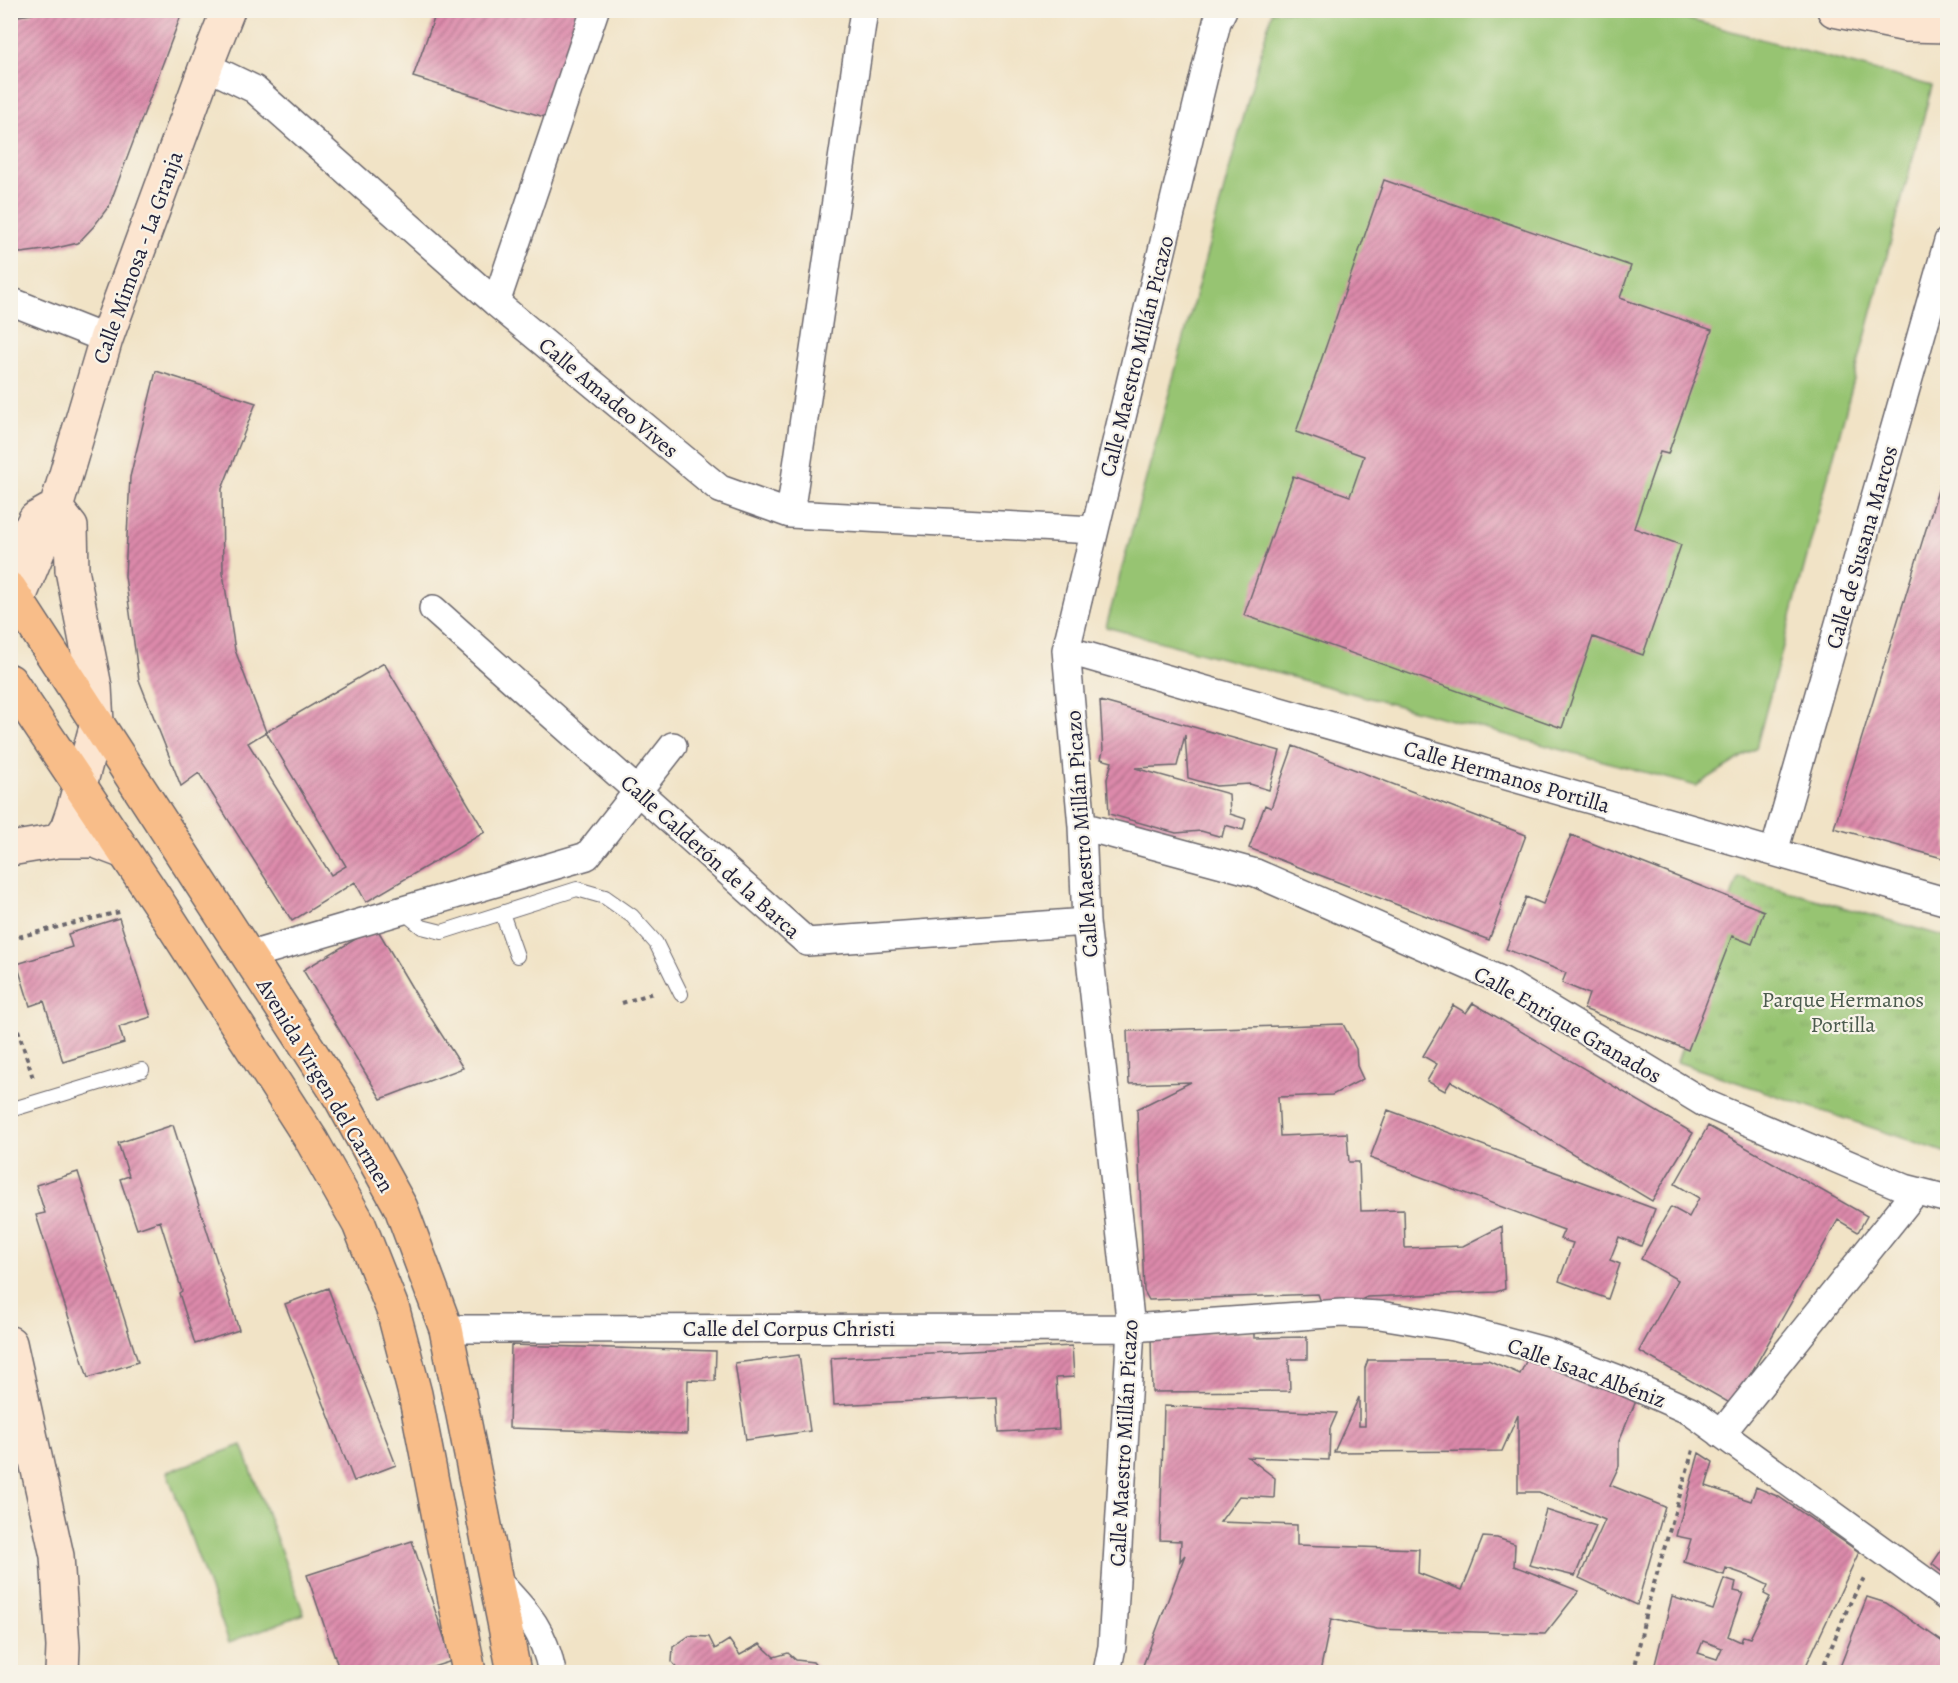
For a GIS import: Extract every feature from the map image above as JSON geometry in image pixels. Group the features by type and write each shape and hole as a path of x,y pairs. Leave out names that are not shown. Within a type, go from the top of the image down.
{"main road":[{"name":"Calle Mimosa - La Granja","path":"13,604 56,508 106,339 228,10"},
{"path":"1834,10 1907,25 1947,26"},
{"path":"10,546 21,539 35,519 56,508 71,527 72,570 95,687 98,723 67,828 26,846"},
{"name":"Avenida Virgen del Carmen","path":"13,604 98,723 341,1099 401,1208 446,1329 514,1672"},
{"name":"Avenida Virgen del Carmen","path":"10,681 158,902 312,1141 359,1224 393,1310 415,1394 470,1672"},
{"path":"26,846 95,841 124,852"},
{"path":"10,1343 57,1556 63,1647 62,1672"}],"street":[{"path":"496,303 595,10"},
{"path":"790,514 864,10"},
{"name":"Calle Maestro Millán Picazo","path":"1107,1672 1112,1647 1131,1328 1086,922 1082,826 1066,650 1216,22 1223,10"},
{"name":"Calle Amadeo Vives","path":"206,66 254,89 496,303 720,489 790,514 1094,530"},
{"name":"Calle de Susana Marcos","path":"1774,852 1947,242"},
{"path":"10,301 106,339"},
{"name":"Calle Calderón de la Barca","path":"433,609 807,942 1086,922"},
{"name":"Calle Hermanos Portilla","path":"1066,650 1947,902"},
{"path":"247,956 587,856 674,746"},
{"name":"Calle Enrique Granados","path":"1082,826 1256,873 1503,981 1704,1103 1916,1191 1947,1199"},
{"path":"1714,1429 1916,1191"},
{"name":"Calle Isaac Albéniz","path":"1131,1328 1342,1313 1380,1315 1454,1326 1548,1352 1681,1407 1947,1598"},
{"name":"Calle del Corpus Christi","path":"446,1329 1131,1328"},
{"path":"495,1579 534,1622 542,1637 552,1672"}],"lane":[{"path":"401,910 422,927 442,932 577,889 606,897 632,916 656,943 681,994"},
{"path":"502,913 517,956"},
{"path":"10,1110 142,1070"}],"path":[{"path":"10,939 158,902"},
{"path":"622,1004 656,992"},
{"path":"10,1004 40,1101"},
{"path":"1634,1672 1646,1611 1690,1457 1699,1437 1714,1429"},
{"path":"1821,1672 1849,1605 1863,1579 1886,1554"}],"green space":[{"path":"1272,11 1658,11 1932,86 1756,748 1696,786 1106,627"},
{"name":"Parque Hermanos Portilla","path":"1738,877 1947,937 1947,1153 1677,1062"},
{"path":"242,1445 304,1614 229,1642 167,1472"}],"building":[{"path":"33,10 183,10 109,206 78,243 21,253 10,251 10,17 32,14"},
{"path":"437,10 587,10 551,119 413,77"},
{"path":"1384,180 1631,266 1620,298 1712,330 1668,454 1660,452 1634,528 1681,545 1643,655 1593,637 1562,728 1244,615 1293,476 1350,496 1364,456 1296,432"},
{"path":"156,371 256,403 222,489 223,573 235,650 266,732 384,663 485,832 366,902 355,882 292,921 199,773 181,786 139,680 125,576 130,477","holes":["266,732 346,866 331,875 248,743"]},
{"path":"1947,461 1947,856 1946,859 1834,828"},
{"path":"1100,701 1280,751 1269,790 1250,784 1216,786 1188,778 1185,735 1177,766 1135,768 1229,794 1230,814 1246,819 1243,830 1225,825 1222,837 1201,831 1176,833 1109,814 1107,779 1112,762 1101,759 1103,751"},
{"path":"1293,746 1526,835 1489,940 1249,848 1265,805 1271,808"},
{"path":"1571,835 1764,911 1752,944 1732,936 1688,1050 1584,1009 1589,994 1562,983 1566,973 1506,949 1526,897 1543,904"},
{"path":"119,918 151,1017 119,1027 124,1043 63,1062 44,1001 30,1006 17,964 72,947 68,934"},
{"path":"376,927 463,1068 381,1099 303,970"},
{"path":"1473,1003 1693,1133 1652,1201 1451,1081 1445,1091 1427,1081 1437,1064 1423,1056 1453,1005 1466,1013"},
{"path":"1343,1024 1356,1049 1357,1066 1363,1079 1332,1095 1278,1097 1280,1136 1347,1133 1349,1162 1359,1162 1361,1211 1404,1210 1405,1248 1463,1246 1502,1226 1505,1289 1496,1292 1367,1297 1359,1301 1321,1302 1318,1294 1149,1300 1144,1291 1137,1109 1191,1082 1129,1084 1127,1031"},
{"path":"1388,1110 1655,1209 1641,1246 1619,1237 1610,1260 1620,1264 1608,1299 1559,1281 1573,1243 1560,1239 1564,1230 1370,1158"},
{"path":"173,1125 239,1330 195,1344 179,1293 182,1291 160,1221 137,1229 120,1179 129,1176 118,1143"},
{"path":"1708,1126 1867,1216 1858,1232 1838,1220 1733,1405 1639,1351 1678,1280 1641,1259 1671,1207 1689,1217 1699,1198 1675,1184"},
{"path":"78,1172 138,1362 88,1378 36,1215 45,1213 36,1185"},
{"path":"328,1288 396,1465 354,1481 285,1304"},
{"path":"1254,1332 1254,1338 1307,1337 1307,1359 1289,1359 1290,1391 1152,1392 1151,1333"},
{"path":"511,1345 716,1351 715,1381 688,1380 687,1434 509,1428"},
{"path":"1072,1346 1074,1377 1056,1378 1059,1429 999,1432 997,1397 834,1405 831,1358"},
{"path":"1530,1353 1636,1401 1619,1441 1619,1466 1610,1485 1665,1507 1637,1605 1579,1578 1605,1520 1539,1492 1518,1492 1518,1415 1502,1451 1334,1452 1359,1397 1359,1426 1365,1426 1365,1368 1368,1360 1488,1360 1520,1374"},
{"path":"799,1355 810,1431 746,1440 735,1363"},
{"path":"1164,1406 1337,1413 1330,1429 1329,1460 1248,1457 1275,1478 1274,1498 1239,1496 1220,1522 1297,1525 1297,1545 1419,1549 1418,1573 1462,1590 1483,1537 1497,1538 1515,1544 1514,1566 1579,1591 1545,1634 1377,1629 1331,1619 1320,1672 1156,1672 1142,1668 1185,1555 1180,1561 1181,1541 1160,1540"},
{"path":"1699,1453 1713,1462 1706,1486 1751,1501 1756,1487 1779,1497 1859,1552 1803,1672 1653,1672 1672,1597 1713,1610 1724,1579 1736,1583 1734,1591 1743,1593 1728,1636 1741,1642 1743,1636 1750,1638 1770,1597 1764,1594 1768,1585 1749,1576 1726,1568 1724,1575 1684,1562 1691,1539 1676,1536","holes":["1703,1641 1722,1648 1717,1659 1698,1653"]},
{"path":"1546,1510 1596,1526 1575,1576 1529,1565"},
{"path":"412,1541 452,1661 417,1672 340,1672 307,1575"},
{"path":"1947,1542 1947,1576 1932,1564"},
{"path":"1867,1597 1886,1603 1947,1645 1947,1672 1838,1672"},
{"path":"689,1636 709,1637 715,1649 729,1640 740,1655 760,1644 774,1657 788,1653 796,1660 813,1662 821,1672 678,1672 680,1671 672,1662 673,1647"}]}
